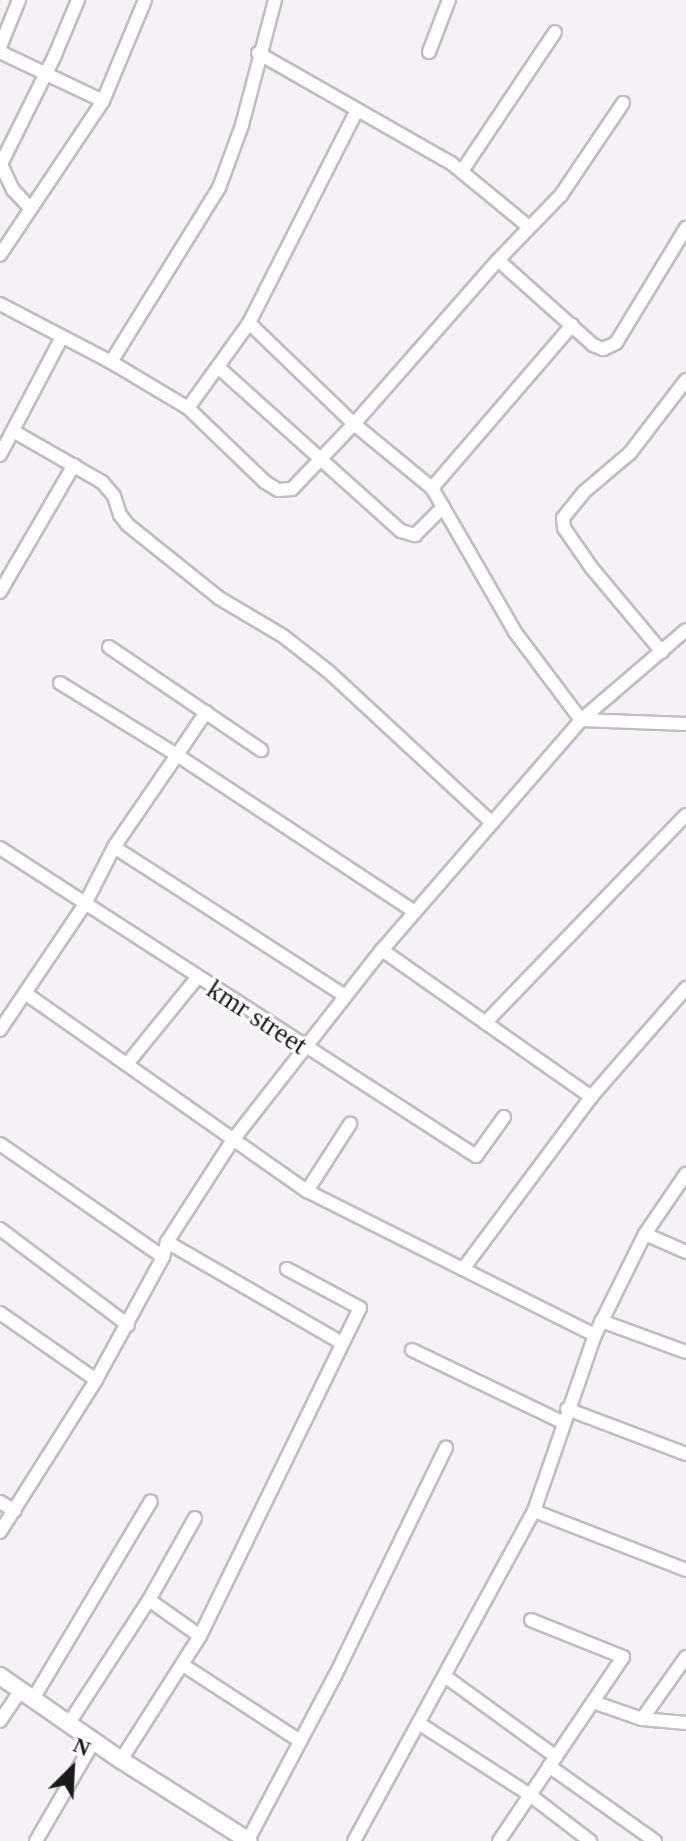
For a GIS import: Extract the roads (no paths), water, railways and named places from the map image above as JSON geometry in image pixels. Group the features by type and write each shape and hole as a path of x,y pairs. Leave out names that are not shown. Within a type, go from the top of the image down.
{"street":[{"path":"19,0 0,49 44,76 103,101"},
{"path":"30,208 13,190 1,164 78,0"},
{"path":"0,255 103,101 145,0"},
{"path":"111,362 219,188 242,125 258,53 275,0"},
{"path":"429,52 449,0"},
{"path":"462,171 555,32"},
{"path":"258,53 462,171 529,227"},
{"path":"0,304 111,362 188,408 278,490 292,489 354,424 498,260 561,195 623,103"},
{"path":"188,408 249,323 357,110"},
{"path":"498,260 593,345 603,349 616,343 686,228"},
{"path":"249,323 354,424 432,488 515,632 581,720"},
{"path":"432,488 572,325"},
{"path":"0,455 62,337"},
{"path":"218,367 410,535 443,507"},
{"path":"662,652 591,567 564,528 563,518 584,492 630,453 686,380"},
{"path":"13,431 74,465 108,489 128,525 219,598 283,636 329,672 492,823"},
{"path":"0,592 5,571 74,465"},
{"path":"0,1532 96,1380 163,1257 167,1242 232,1141 382,950 581,720 686,630"},
{"path":"109,647 261,750"},
{"path":"60,683 177,755 415,912"},
{"path":"0,1030 85,904 114,847 206,712"},
{"path":"581,720 686,724"},
{"path":"485,1023 686,815"},
{"path":"114,847 345,996"},
{"name":"kmr street","path":"1,851 476,1156 504,1117"},
{"path":"382,950 591,1097"},
{"path":"127,1064 197,978"},
{"path":"463,1269 591,1097 686,988"},
{"path":"25,993 307,1191 595,1335"},
{"path":"307,1191 350,1124"},
{"path":"0,1144 163,1257"},
{"path":"354,1841 534,1511 562,1422 601,1321 645,1234 686,1174"},
{"path":"0,1229 128,1325"},
{"path":"645,1234 686,1252"},
{"path":"167,1242 342,1343"},
{"path":"121,1760 200,1636 360,1308 287,1269"},
{"path":"0,1313 96,1380"},
{"path":"601,1321 686,1352"},
{"path":"412,1350 562,1422"},
{"path":"567,1409 686,1454"},
{"path":"0,1676 121,1760 248,1840 446,1447"},
{"path":"0,1721 27,1694 151,1501"},
{"path":"0,1502 15,1511"},
{"path":"534,1511 686,1570"},
{"path":"69,1723 149,1600 195,1518"},
{"path":"149,1600 200,1636"},
{"path":"499,1841 623,1657 531,1620"},
{"path":"642,1719 686,1657"},
{"path":"183,1665 300,1741"},
{"path":"446,1677 655,1841"},
{"path":"593,1702 642,1719 686,1723"},
{"path":"420,1724 530,1795 590,1841"},
{"path":"36,1841 94,1741"}]}
